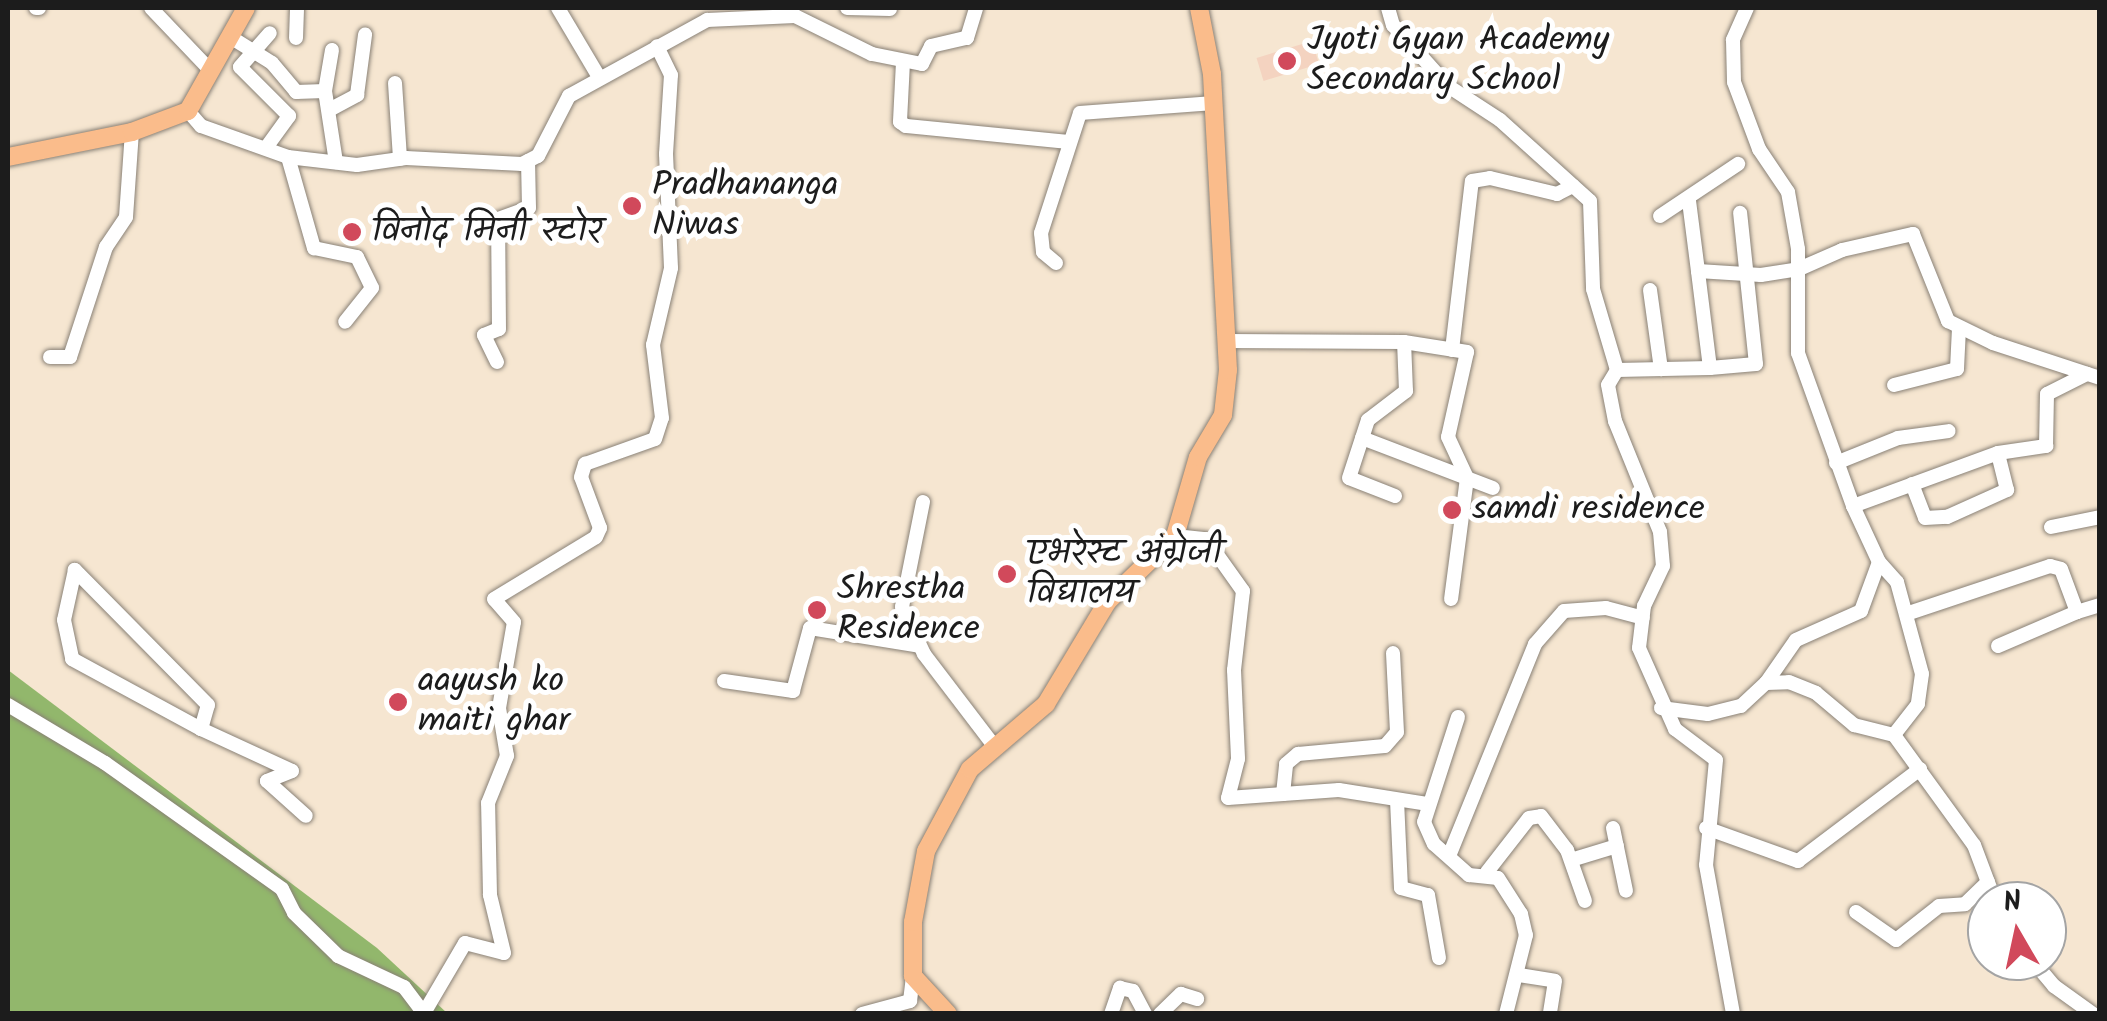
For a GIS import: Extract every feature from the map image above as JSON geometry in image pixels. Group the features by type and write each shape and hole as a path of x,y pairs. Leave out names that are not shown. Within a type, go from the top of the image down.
{"main road":[{"path":"8,158 132,132 188,111 246,8"},
{"path":"948,1014 913,976 913,922 926,852 970,769 1046,704 1108,601 1176,536 1198,458 1223,415 1225,341 1214,103 1200,8"}],"street":[{"path":"150,8 212,71"},
{"path":"296,38 297,8"},
{"path":"558,8 599,77"},
{"path":"188,111 201,126 268,146 288,157 336,162 528,161 538,156 569,96 599,77 707,20 794,16 813,8"},
{"path":"848,8 890,9"},
{"path":"794,16 852,47 922,64 931,46 968,38 976,8"},
{"path":"1388,8 1393,25 1448,86 1500,120 1590,201 1593,289 1617,370 1608,385 1615,422 1660,532 1663,566 1644,618 1639,648 1661,708 1675,729 1716,760 1706,828 1711,912 1734,1014"},
{"path":"1748,8 1733,40 1734,82 1759,149 1788,192 1800,269 1798,353 1853,506 1879,562 1898,582 1909,613 1920,689 1918,704 1894,735"},
{"path":"268,146 289,116 240,67 270,32"},
{"path":"331,109 356,95 365,35"},
{"path":"232,38 255,52 296,92 325,91"},
{"path":"8,705 105,763 282,889 294,913 338,956 404,988 424,1013 465,943 504,953 490,895 488,803 507,756 500,708 514,622 494,599 596,537 600,528 581,477 585,464 655,439 662,418 653,345 671,268 666,154 671,76 657,46"},
{"path":"332,50 325,91 331,109 336,162"},
{"path":"904,62 900,122 906,126 1069,142"},
{"path":"395,83 400,159"},
{"path":"1056,263 1044,252 1042,233 1080,113 1214,103"},
{"path":"50,357 70,357 106,247 126,217 132,132"},
{"path":"288,157 314,248 357,257 372,288 344,322"},
{"path":"498,362 484,335 499,329 498,219 529,208 528,161"},
{"path":"1660,216 1688,201 1738,164"},
{"path":"1452,350 1472,181 1490,178 1557,194 1572,186"},
{"path":"1688,201 1710,368"},
{"path":"1617,370 1756,364 1740,213"},
{"path":"1698,272 1800,269 1842,250 1913,234 1948,321 2093,376"},
{"path":"1650,290 1661,369"},
{"path":"1894,385 1957,369 1959,328"},
{"path":"1225,341 1404,342 1467,352 1448,437 1466,478 1451,598"},
{"path":"1395,496 1349,478 1368,420 1406,391 1404,342"},
{"path":"1853,506 1998,453 2046,446 2048,394 2093,376"},
{"path":"1836,463 1898,438 1949,430"},
{"path":"1362,438 1493,488"},
{"path":"1912,484 1925,518 1946,517 2007,490 1998,453"},
{"path":"923,502 902,607 920,646 994,746"},
{"path":"2051,527 2100,518"},
{"path":"1176,536 1206,539 1243,592 1234,670 1238,758 1228,798 1340,790 1427,804"},
{"path":"1661,708 1725,710 1741,706 1766,683 1796,640 1862,610 1879,562"},
{"path":"1909,613 2050,566 2061,569 2077,612"},
{"path":"201,729 208,705 76,570 64,620 72,659 201,729 292,771 267,781 306,816"},
{"path":"1998,646 2100,604"},
{"path":"1448,856 1535,644 1564,610 1606,608 1644,618"},
{"path":"724,681 793,691 810,628 920,646"},
{"path":"1283,794 1286,764 1298,754 1385,746 1396,732 1394,653"},
{"path":"1766,683 1788,682 1816,693 1854,725 1894,735 1974,844 1988,881"},
{"path":"1458,717 1427,804 1429,836 1469,875 1487,872 1498,878 1520,914 1526,935 1506,1014"},
{"path":"1706,828 1798,861 1920,768"},
{"path":"1397,800 1401,888 1428,895 1439,958"},
{"path":"1487,872 1533,814 1549,823 1571,860 1585,900"},
{"path":"1613,828 1626,891"},
{"path":"1571,860 1617,846"},
{"path":"1856,912 1896,940 1939,906 1967,902"},
{"path":"1518,975 1555,981 1550,1014"},
{"path":"862,1014 910,1001 913,976"},
{"path":"2050,981 2093,1014"},
{"path":"1111,1014 1120,988 1133,991 1146,1014"},
{"path":"1160,1014 1181,994 1197,999"}],"shaded area":[{"name":"Jyoti Gyan Academy Secondary School","path":"1312,41 1319,64 1264,81 1257,58"}],"green space":[{"path":"8,670 377,948 447,1013 8,1013"}],"place":[{"name":"Jyoti Gyan Academy Secondary School","path":"1287,61"},
{"name":"Pradhananga Niwas","path":"632,206"},
{"name":"विनोद मिनी स्टोर","path":"352,232"},
{"name":"samdi residence","path":"1452,510"},
{"name":"एभरेस्ट अंग्रेजी विद्यालय","path":"1007,574"},
{"name":"Shrestha Residence","path":"817,610"},
{"name":"aayush ko maiti ghar","path":"398,702"}]}
